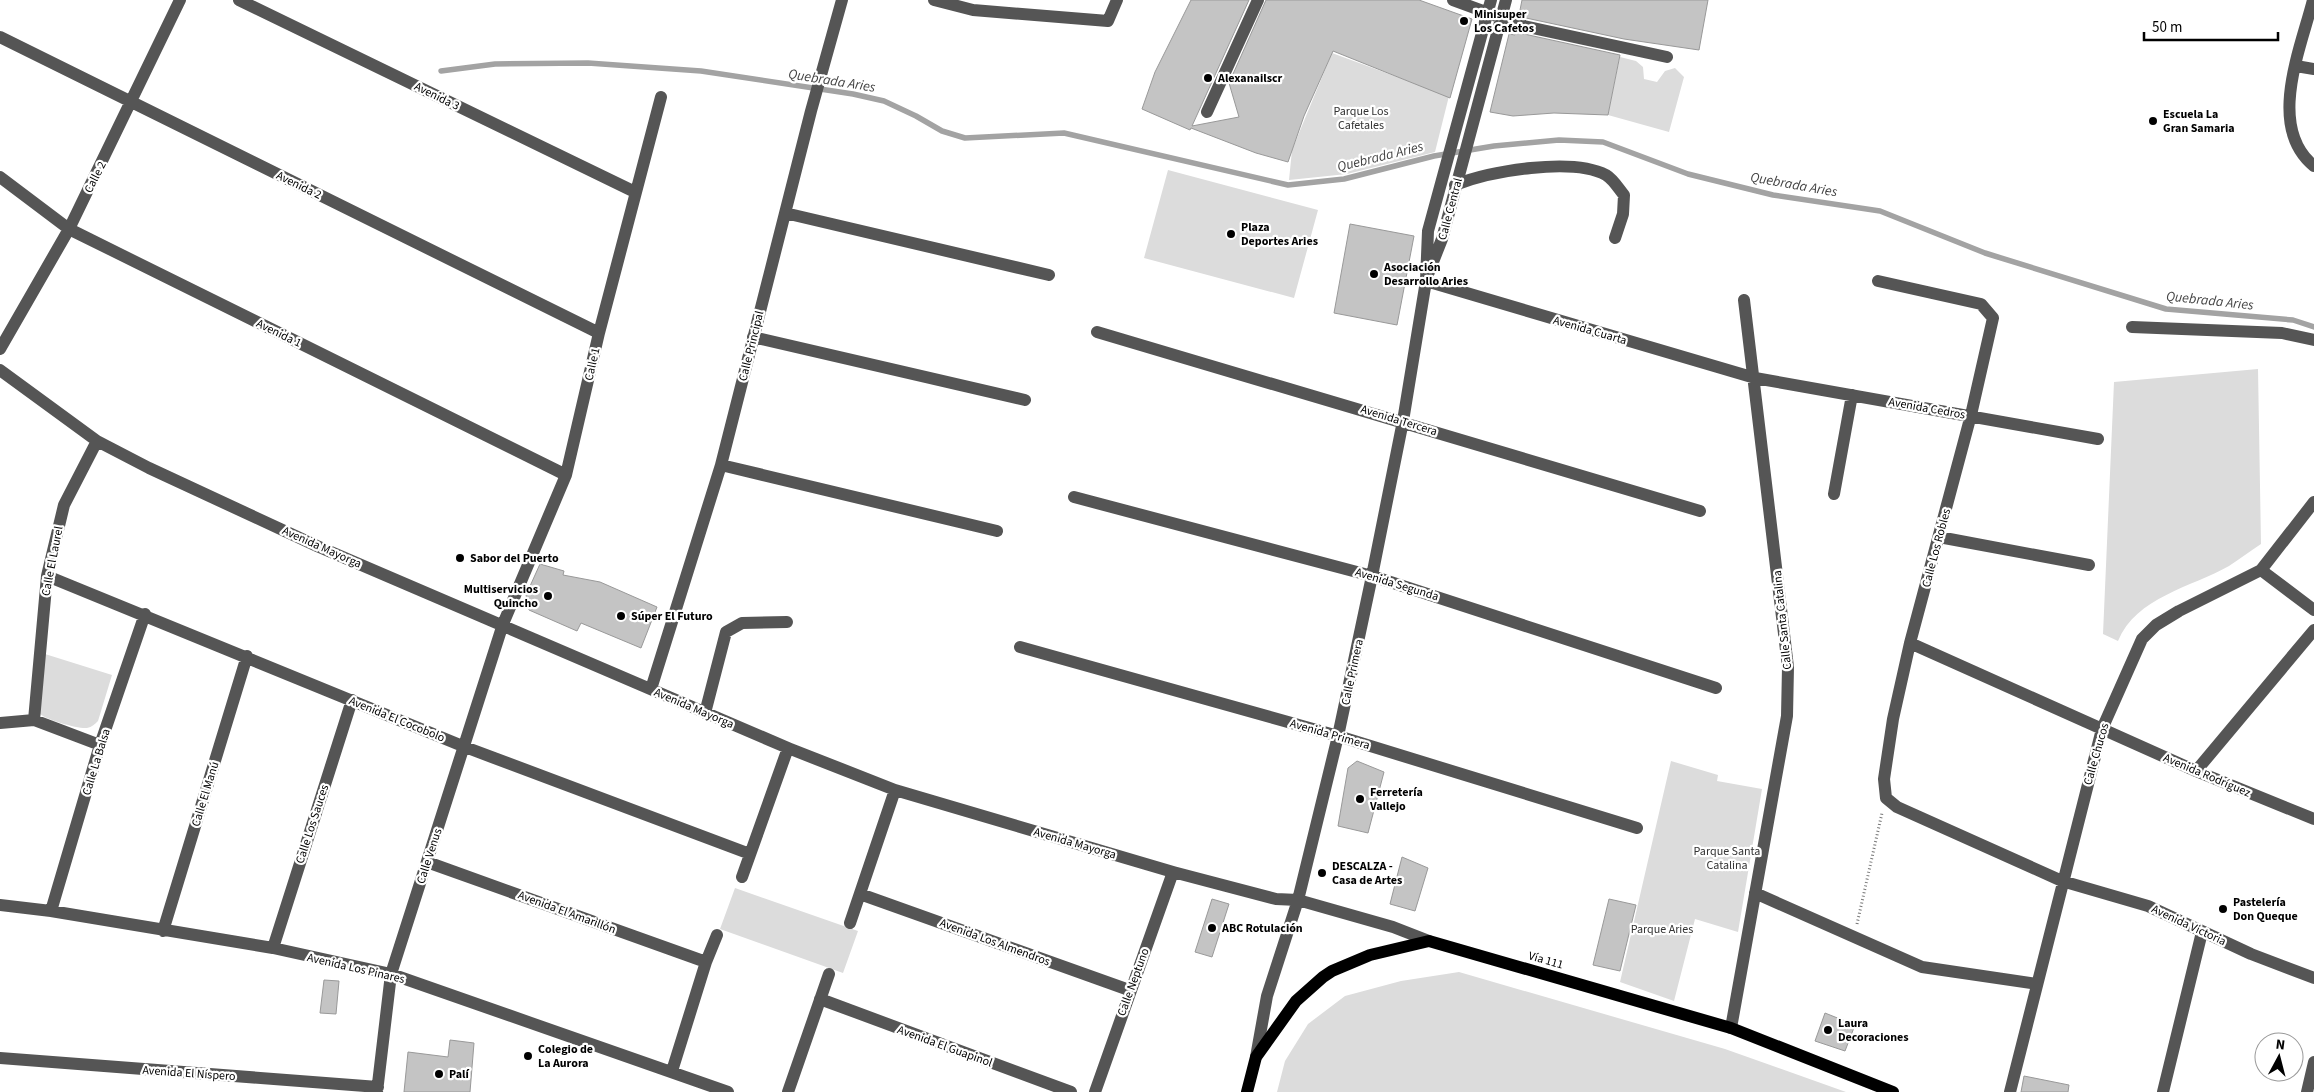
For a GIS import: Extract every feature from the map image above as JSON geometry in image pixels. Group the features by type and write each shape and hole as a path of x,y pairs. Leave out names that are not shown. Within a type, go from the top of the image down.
{"main road":[{"name":"Vía 111","path":"1247,1092 1256,1057 1296,1001 1332,971 1370,955 1429,941 1731,1028 1893,1092"}],"street":[{"name":"Calle 2","path":"0,348 68,229 132,103 180,0"},
{"name":"Avenida 3","path":"239,0 635,192"},
{"name":"Calle Principal","path":"651,689 721,466 811,111 842,0"},
{"path":"934,0 1108,21 1117,0"},
{"path":"1207,112 1258,0"},
{"path":"1453,0 1524,26 1667,57"},
{"name":"Calle Central","path":"1426,281 1428,231 1491,0"},
{"name":"Calle Central","path":"1426,281 1442,239 1506,0"},
{"path":"2314,0 2288,99 2291,127 2295,140 2314,166"},
{"name":"Avenida 2","path":"0,37 599,333"},
{"path":"2296,66 2314,69"},
{"name":"Calle 1","path":"503,624 566,475 599,333 661,97"},
{"path":"1456,185 1503,172 1546,167 1587,169 1607,176 1624,195 1623,214 1614,238"},
{"name":"Avenida 1","path":"0,177 68,229 566,475"},
{"path":"785,213 1049,276"},
{"name":"Avenida Cuarta","path":"1426,281 1754,378"},
{"name":"Calle Primera","path":"1256,1057 1267,996 1298,900 1338,736 1403,421 1426,281"},
{"name":"Calle Los Robles","path":"1878,281 1981,304 1992,318 1971,416 1910,643 1893,719 1884,779 1886,798"},
{"name":"Calle Santa Catalina","path":"1731,1028 1787,716 1788,667 1744,300"},
{"path":"2132,328 2282,333 2314,340"},
{"name":"Avenida Tercera","path":"1097,332 1403,421 1700,511"},
{"path":"753,337 1025,400"},
{"name":"Avenida Mayorga","path":"0,370 97,441 148,468 317,546 503,624 788,748 894,790 1173,872 1276,899 1298,900 1393,928 1429,941"},
{"name":"Avenida Cedros","path":"1754,378 2098,438"},
{"path":"1834,494 1852,394"},
{"name":"Calle El Laurel","path":"34,720 47,576 64,505 97,441"},
{"path":"721,466 998,531"},
{"name":"Avenida Segunda","path":"1074,497 1372,576 1716,688"},
{"name":"Calle Chucos","path":"2010,1092 2102,729 2142,639 2156,625 2213,592 2261,570 2314,502"},
{"path":"1939,537 2088,565"},
{"path":"2261,570 2314,610"},
{"name":"Avenida El Cocobolo","path":"47,576 145,614 465,746 750,854"},
{"name":"Calle La Balsa","path":"51,911 100,745 145,614"},
{"path":"705,713 726,632 742,623 786,622"},
{"name":"Calle Venus","path":"377,1090 391,974 503,624"},
{"path":"2196,771 2314,630"},
{"name":"Avenida Rodríguez","path":"1910,643 2196,771 2314,819"},
{"name":"Avenida Primera","path":"1020,648 1338,736 1637,828"},
{"name":"Calle El Manú","path":"163,932 247,656"},
{"name":"Calle Los Sauces","path":"273,948 352,700"},
{"path":"0,723 34,720 100,745"},
{"path":"742,877 788,748"},
{"path":"850,923 894,790"},
{"name":"Avenida Victoria","path":"1886,798 1897,807 2062,881 2148,906 2251,954 2314,978"},
{"name":"Avenida El Amarillón","path":"427,862 706,962"},
{"name":"Calle Neptuno","path":"1095,1092 1129,990 1173,872"},
{"path":"1755,893 1922,967 2037,984"},
{"name":"Avenida Los Almendros","path":"860,894 1129,990"},
{"name":"Avenida Los Pinares","path":"0,905 51,911 163,932 273,948 391,974 728,1092"},
{"path":"2163,1092 2202,932"},
{"path":"672,1071 706,962 717,935"},
{"path":"788,1092 829,974"},
{"name":"Avenida El Guapinol","path":"820,999 1070,1092"},
{"name":"Avenida El Níspero","path":"0,1058 377,1090"},
{"path":"2307,1092 2314,1062"}],"path":[{"path":"1854,938 1886,798"}],"green space":[{"name":"Parque Los Cafetales","path":"1332,53 1449,96 1435,152 1347,174 1289,180 1292,150"},
{"path":"1620,57 1636,61 1643,67 1644,79 1657,82 1665,71 1675,68 1684,77 1669,132 1608,115"},
{"name":"Plaza Deportes Aries","path":"1168,170 1318,210 1294,298 1144,258"},
{"path":"2258,369 2261,544 2229,566 2151,603 2126,626 2118,641 2103,634 2114,382"},
{"path":"45,654 112,675 98,721 93,725 87,728 77,727 40,714"},
{"name":"Parque Aries","path":"1671,761 1718,775 1717,781 1762,789 1738,932 1695,919 1674,1001 1620,982"},
{"path":"735,888 858,931 843,973 720,929"},
{"path":"1459,972 1725,1049 1846,1092 1277,1092 1285,1061 1308,1024 1345,996 1401,981"}],"building":[{"path":"1191,0 1249,0 1192,126 1239,117 1229,83 1266,0 1419,0 1472,19 1450,98 1333,51 1304,116 1288,162 1256,153 1191,128 1190,130 1142,109 1155,72"},
{"path":"1522,0 1708,0 1699,50 1624,39 1526,18 1519,15"},
{"path":"1515,32 1620,55 1608,115 1554,113 1513,116 1490,112 1509,34 1515,35"},
{"name":"Asociación Desarrollo Aries","path":"1350,224 1414,236 1397,325 1334,313"},
{"path":"540,564 564,571 563,575 600,582 657,607 641,648 581,623 577,631 529,610 526,595"},
{"name":"Ferretería Vallejo","path":"1357,761 1384,772 1368,833 1338,826 1348,768"},
{"path":"1402,857 1428,868 1415,911 1390,904"},
{"name":"ABC Rotulación","path":"1212,899 1229,904 1212,957 1195,952"},
{"path":"1609,899 1636,905 1620,971 1593,965"},
{"path":"324,980 339,981 336,1014 320,1013"},
{"path":"1825,1013 1855,1025 1845,1051 1815,1041"},
{"name":"Palí","path":"450,1040 474,1043 470,1092 404,1092 408,1052 448,1057"},
{"path":"2024,1076 2069,1085 2068,1092 2021,1092"}],"waterway":[{"name":"Quebrada Aries","path":"441,71 495,64 588,63 701,71 853,94 884,101 942,131 965,138 1064,133 1288,185 1344,179 1434,156 1494,146 1559,140 1603,142 1688,174 1773,195 1880,211 1985,253 2166,309 2293,320 2314,327"}],"place":[{"name":"Minisuper Los Cafetos","path":"1464,21"},
{"name":"Alexanailscr","path":"1208,78"},
{"name":"Escuela La Gran Samaria","path":"2153,121"},
{"name":"Plaza Deportes Aries","path":"1231,234"},
{"name":"Asociación Desarrollo Aries","path":"1374,274"},
{"name":"Sabor del Puerto","path":"460,558"},
{"name":"Multiservicios Quincho","path":"548,596"},
{"name":"Súper El Futuro","path":"621,616"},
{"name":"Ferretería Vallejo","path":"1360,799"},
{"name":"DESCALZA - Casa de Artes","path":"1322,873"},
{"name":"Pastelería Don Queque","path":"2223,909"},
{"name":"ABC Rotulación","path":"1212,928"},
{"name":"Laura Decoraciones","path":"1828,1030"},
{"name":"Colegio de La Aurora","path":"528,1056"},
{"name":"Palí","path":"439,1074"}],"park label":[{"name":"Parque Santa Catalina","path":"1727,858"}]}
